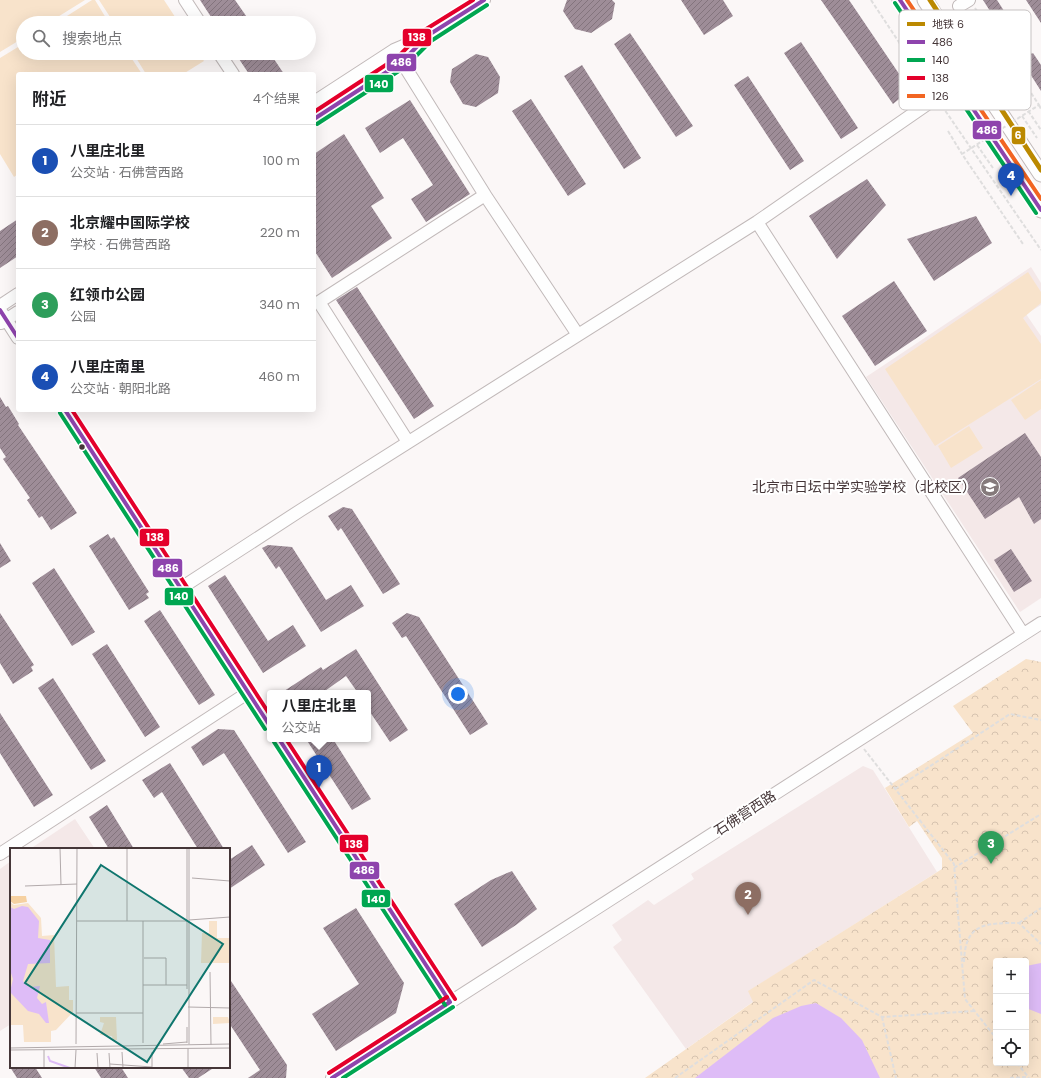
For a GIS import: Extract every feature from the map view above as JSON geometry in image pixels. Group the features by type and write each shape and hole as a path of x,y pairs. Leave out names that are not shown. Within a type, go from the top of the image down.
{"main road":[{"path":"925,0 932,10"},
{"path":"973,110 1041,210"},
{"path":"998,110 1041,174"}],"street":[{"path":"185,0 195,16"},
{"path":"316,101 394,50 428,36 484,0"},
{"path":"316,118 402,62 428,36"},
{"path":"224,60 232,72"},
{"path":"402,62 485,194 578,335"},
{"path":"181,588 408,442 757,222 919,110"},
{"path":"408,442 319,302 485,194"},
{"path":"757,222 1023,634"},
{"path":"0,306 16,295"},
{"path":"16,313 2,318 16,336"},
{"path":"66,412 267,721"},
{"name":"石佛营西路","path":"332,1078 1041,623"},
{"path":"0,854 249,692"},
{"path":"281,742 450,1002"}],"path":[{"path":"871,0 899,42"},
{"path":"1031,94 1041,109"},
{"path":"962,154 1039,105"},
{"path":"944,110 1041,250"},
{"path":"1029,110 1041,130"},
{"path":"1022,116 1037,138"},
{"path":"948,131 1023,244"},
{"path":"977,145 993,168"},
{"path":"895,789 1010,714 1041,720"},
{"path":"858,741 954,864 965,999 993,1034"},
{"path":"954,868 1041,814"},
{"path":"964,979 964,950 967,938 974,930 989,925 1019,923 1041,908"},
{"path":"1019,923 1041,944"},
{"path":"675,1078 814,980 882,1017 974,1010"},
{"path":"882,1017 896,1078"},
{"path":"1019,1066 1029,1078"},
{"path":"1010,1078 1029,1078"}],"shaded area":[{"name":"北京市日坛中学实验学校（北校区）","path":"1031,267 1041,283 1041,305 1026,314 1041,336 1041,598 1020,612 866,377"},
{"path":"863,766 873,770 937,872 749,991 754,1001 686,1049 613,947 622,940 612,925 648,900 654,905 694,879 691,874"},
{"path":"75,819 94,848 32,848"},
{"path":"10,862 10,1025 0,1031 0,869"},
{"path":"1041,963 1041,1014 1029,1009 1029,965"},
{"path":"816,1003 841,1018 862,1040 880,1078 695,1078 773,1018 801,1006"}],"green space":[{"path":"0,0 85,0 59,16 16,16 16,42 0,52"},
{"path":"92,0 95,0 105,16 67,16"},
{"path":"99,0 164,0 174,16 109,16"},
{"path":"16,48 16,60 133,60 141,72 16,72 16,176 14,177 0,154 0,58"},
{"path":"137,60 204,61 186,72 145,72"},
{"path":"1028,272 1041,292 1041,303 1023,318 1041,344 1041,379 935,446 885,369"},
{"path":"1041,380 1041,409 1025,420 1011,400"},
{"path":"969,426 983,448 951,468 938,446"},
{"path":"1026,659 1041,662 1041,1078 645,1078 753,1002 748,991 942,869 942,858 917,821 909,827 885,788 973,733 953,706"}],"building":[{"path":"200,0 235,0 246,16 210,16"},
{"path":"567,0 612,0 615,3 612,19 591,33 575,29 563,11"},
{"path":"681,0 723,0 733,16 704,35"},
{"path":"821,0 849,0 899,74 899,99 893,104"},
{"path":"983,0 997,0 1003,10 989,10"},
{"path":"1026,0 1041,0 1041,23"},
{"path":"630,33 693,126 676,137 614,44"},
{"path":"801,42 858,128 841,139 784,53"},
{"path":"1031,52 1032,54 1033,53 1041,65 1041,91 1031,75"},
{"path":"476,54 488,57 500,77 498,93 476,107 463,104 450,82 452,69"},
{"path":"240,60 275,60 283,72 248,72"},
{"path":"582,65 641,158 624,169 564,76"},
{"path":"748,76 804,161 790,170 734,85"},
{"path":"531,99 586,184 568,196 512,111"},
{"path":"410,100 470,194 426,222 411,199 433,185 403,138 380,153 365,128"},
{"path":"344,134 384,198 371,206 392,238 332,278 316,253 316,153"},
{"path":"867,179 886,205 837,259 809,216"},
{"path":"976,216 992,243 934,281 907,239"},
{"path":"16,220 16,257 0,268 0,231"},
{"path":"894,281 927,331 875,366 842,316"},
{"path":"357,287 434,406 414,419 336,300"},
{"path":"0,397 6,407 8,406 19,424 18,425 77,513 51,530 42,516 39,518 27,500 30,498 3,459 6,457 0,448"},
{"path":"1025,433 1041,457 1041,519 1034,524 1019,497 985,519 958,478"},
{"path":"343,507 352,509 400,584 383,594 341,528 338,531 328,516"},
{"path":"108,534 111,539 114,537 149,592 146,594 149,598 129,610 89,546"},
{"path":"0,543 11,561 0,568"},
{"path":"268,545 292,547 326,600 351,585 364,606 321,632 279,566 276,569 262,548"},
{"path":"1011,549 1032,581 1014,592 994,560"},
{"path":"54,568 95,632 72,646 32,583"},
{"path":"225,575 268,641 293,625 306,646 263,673 208,586"},
{"path":"160,610 215,695 199,705 144,621"},
{"path":"0,613 34,665 31,667 33,671 13,684 0,663"},
{"path":"407,613 419,617 488,724 470,735 406,636 402,638 392,623"},
{"path":"107,644 160,727 145,737 92,654"},
{"path":"356,649 408,730 390,742 371,714 371,690 356,690 346,676 326,690 286,690 321,667 323,670"},
{"path":"53,678 106,761 91,770 38,688"},
{"path":"0,713 53,795 34,807 0,753"},
{"path":"218,729 234,730 306,842 288,853 224,753 203,766 191,747"},
{"path":"308,742 335,742 371,799 352,810"},
{"path":"170,763 223,848 197,848 162,792 154,798 142,780"},
{"path":"107,805 133,848 108,848 89,817"},
{"path":"252,845 265,865 230,888 230,859"},
{"path":"512,871 537,909 516,925 482,947 454,904 491,880"},
{"path":"356,908 404,983 396,1013 336,1051 312,1014 359,984 323,928"},
{"path":"230,980 287,1065 286,1078 248,1078 260,1070 230,1025"},
{"path":"11,1068 36,1068 42,1078 17,1078"},
{"path":"95,1068 122,1068 128,1078 101,1078"},
{"path":"182,1068 213,1068 198,1078 189,1078"}],"metro line":[{"name":"6","path":"930,0 937,10"},
{"name":"6","path":"1002,110 1041,170"}],"transit line":[{"name":"138","path":"316,111 398,57 423,31 473,0"},
{"name":"486","path":"316,118 402,62 427,36 484,0"},
{"name":"486","path":"900,0 907,10"},
{"name":"126","path":"907,0 914,10"},
{"name":"140","path":"895,3 900,10"},
{"name":"140","path":"317,124 405,67 431,41 487,5"},
{"name":"140","path":"967,110 1036,213"},
{"name":"486","path":"974,110 1041,210"},
{"name":"126","path":"981,110 1041,199"},
{"name":"486","path":"0,310 16,335"},
{"name":"486","path":"66,412 267,721"},
{"name":"138","path":"73,412 267,710"},
{"name":"140","path":"60,413 265,729"},
{"name":"140","path":"274,742 445,1005"},
{"name":"486","path":"281,742 450,1002"},
{"name":"138","path":"288,742 455,999"},
{"name":"138","path":"329,1073 447,997"},
{"name":"486","path":"332,1078 450,1002"},
{"name":"140","path":"343,1078 453,1007"}],"place":[{"name":"八里庄南里","path":"1011,196"},
{"name":"北京市日坛中学实验学校（北校区）","path":"990,487"},
{"name":"八里庄北里","path":"319,788"},
{"name":"红领巾公园","path":"991,864"},
{"name":"北京耀中国际学校","path":"748,915"}]}
